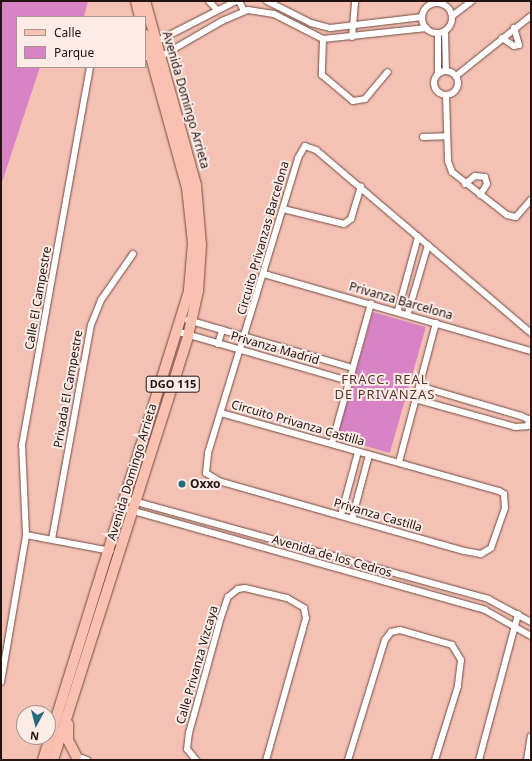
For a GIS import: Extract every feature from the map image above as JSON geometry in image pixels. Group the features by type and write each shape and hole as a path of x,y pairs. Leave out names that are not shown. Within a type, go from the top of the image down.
{"main road":[{"path":"136,1 140,16"},
{"name":"Avenida Domingo Arrieta","path":"48,758 69,714 120,554 130,505 188,319 201,266 199,206 190,159 152,57 148,42 145,1"},
{"name":"Avenida Domingo Arrieta","path":"48,758 110,550 130,505"},
{"path":"48,758 77,758 68,740 69,714"}],"street":[{"path":"209,1 216,10"},
{"path":"148,42 238,1 244,11"},
{"path":"267,1 320,26 352,26 422,17"},
{"path":"352,37 355,1"},
{"path":"446,6 453,1"},
{"path":"446,71 445,31 452,16 472,1"},
{"path":"426,28 422,17 427,6 440,2 446,6 452,16"},
{"path":"152,57 244,11 274,14 323,39 426,28 438,33 445,31"},
{"path":"456,76 514,28 531,16"},
{"path":"502,38 514,46 519,45 514,28"},
{"path":"438,33 438,73 434,88 446,96"},
{"path":"323,39 322,75 353,101 365,99 388,72"},
{"name":"Calle El Campestre","path":"1,682 26,535 22,445 90,68"},
{"path":"438,73 446,71 456,76"},
{"path":"446,96 458,88 456,76"},
{"path":"446,96 446,136 449,167 465,184 512,217 520,214 531,200"},
{"path":"423,137 446,136"},
{"name":"Circuito Privanzas Barcelona","path":"244,339 298,158 305,146 316,150 361,187"},
{"path":"465,184 475,176 485,177 487,184 480,195"},
{"path":"284,209 344,224 351,219 361,187 531,333"},
{"path":"398,310 418,237"},
{"path":"408,313 428,245"},
{"name":"Privada El Campestre","path":"52,539 91,325 101,300 133,254"},
{"name":"Privanza Barcelona","path":"264,274 398,310 436,323 531,351"},
{"path":"332,443 371,303"},
{"name":"Privanza Madrid","path":"188,319 244,339 352,368"},
{"path":"399,462 436,323"},
{"path":"218,344 222,330"},
{"name":"Privanza Madrid","path":"183,334 349,380"},
{"name":"Privanza Castilla","path":"244,339 205,465 206,473 212,478 341,516 464,551 487,553 505,508 504,494 399,462 370,455"},
{"path":"415,399 515,427 529,426 528,419 521,416 419,386"},
{"name":"Circuito Privanza Castilla","path":"221,413 332,443 370,455"},
{"path":"341,516 358,452"},
{"path":"352,519 370,455"},
{"name":"Avenida de los Cedros","path":"130,505 488,599 531,622"},
{"name":"Avenida de los Cedros","path":"130,505 485,610 531,636"},
{"path":"26,535 110,550 120,554"},
{"name":"Calle Privanza Vizcaya","path":"196,760 187,749 189,733 221,617 228,597 245,588 297,603 304,608 306,618 266,760"},
{"path":"479,760 518,614"},
{"path":"348,760 385,640 391,632 400,630 452,645 461,660 458,686 435,760"},
{"path":"527,760 531,736"},
{"path":"77,758 86,760"}],"green space":[{"path":"1,1 88,1 84,16 16,16 16,68 40,68 1,185"},
{"path":"373,312 426,327 390,453 337,438"}],"place":[{"name":"Oxxo","path":"182,484"}],"district":[{"name":"FRACC. REAL DE PRIVANZAS","path":"385,388"}]}
